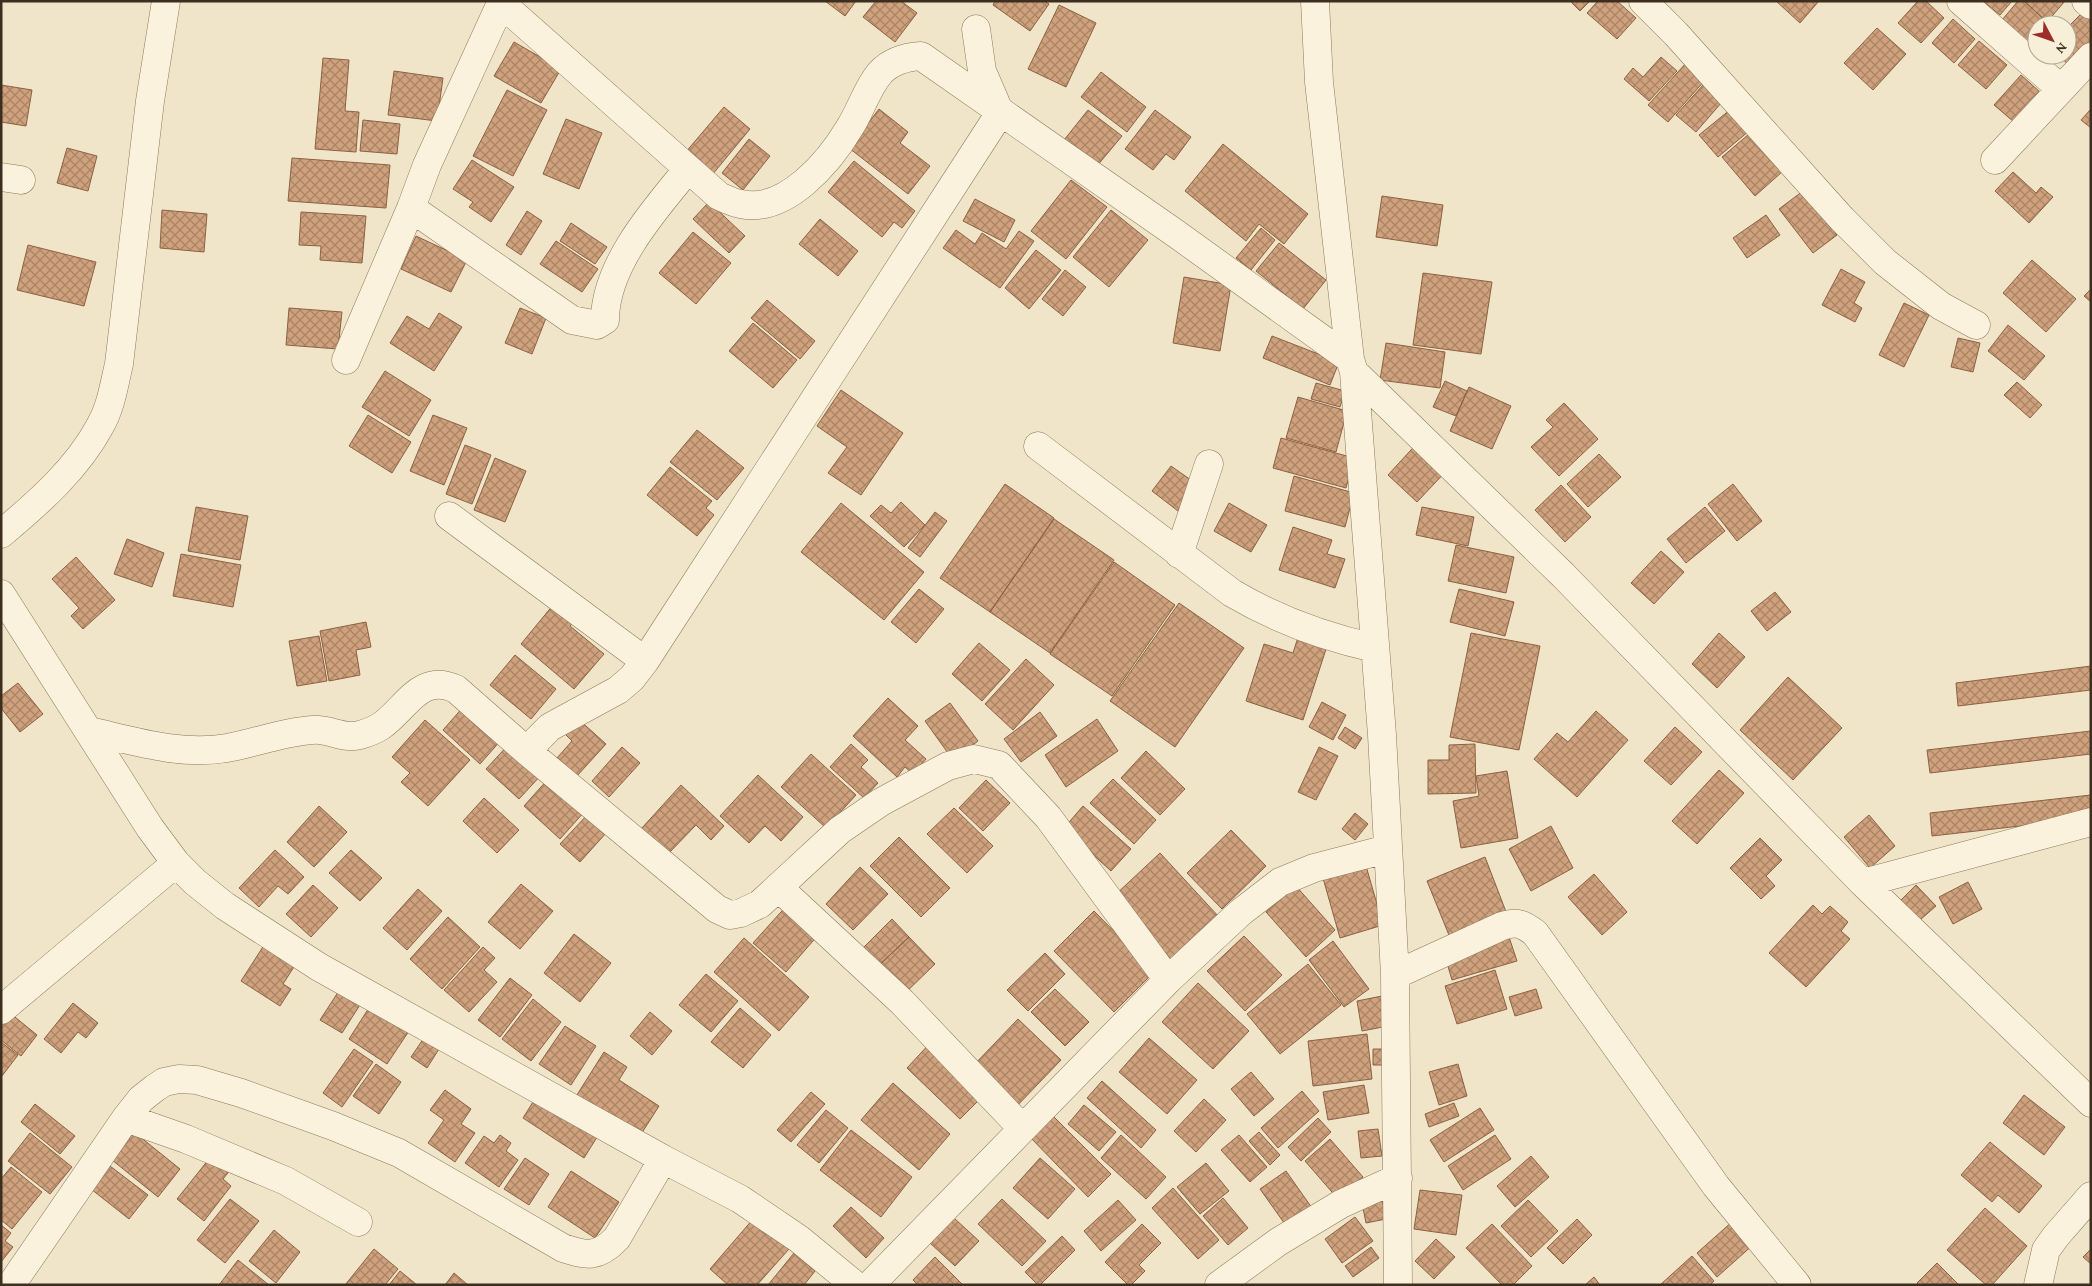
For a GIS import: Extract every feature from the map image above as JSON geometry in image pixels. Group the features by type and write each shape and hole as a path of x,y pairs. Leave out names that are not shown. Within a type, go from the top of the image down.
{"street":[{"path":"1,534 25,514 76,462 100,426 110,404 119,364 150,101 166,1"},
{"path":"1315,1 1319,82 1352,365 1382,735 1395,975 1398,1285"},
{"path":"1644,1 1676,34 1842,219 1885,262 1941,306 1976,325"},
{"path":"1961,1 2061,88"},
{"path":"2086,1 2091,5"},
{"path":"346,360 411,208 427,165 502,2 719,196 742,205 767,204 789,194 813,177 832,154 850,127 880,73 905,57 921,56 1000,113 1175,233 1352,365 1563,575 1863,883 2091,1103"},
{"path":"976,29 982,71 1000,113"},
{"path":"1994,160 2061,88 2088,65"},
{"path":"529,753 538,739 550,727 618,690 632,678 645,661 1000,113"},
{"path":"411,208 572,320 597,325 605,320 608,289 626,254 651,215 688,168"},
{"path":"1038,446 1232,594 1263,612 1340,640 1375,648"},
{"path":"1179,554 1209,464"},
{"path":"449,516 645,661"},
{"path":"1,594 150,828 176,863 195,882 225,906 319,967 663,1159 740,1199 799,1239 855,1285"},
{"path":"88,731 180,750 226,748 314,730 342,736 358,736 382,726 408,700 420,691 433,684 445,684 456,689 529,753 716,909 730,915 741,913 760,904 840,830 881,802 948,766 974,759 992,762 1008,773 1048,817 1168,980"},
{"path":"1863,883 2091,822"},
{"path":"870,1285 1168,980 1241,912 1280,882 1314,868 1387,849"},
{"path":"1,1010 176,863"},
{"path":"778,887 902,1002 1022,1128"},
{"path":"1395,975 1502,926 1517,923 1525,926 1534,933 1716,1186 1798,1285"},
{"path":"11,1285 141,1099 164,1082 179,1078 197,1080 232,1090 333,1126 399,1153 563,1248 584,1255 606,1249 617,1238 663,1159"},
{"path":"126,1118 186,1139 286,1181 358,1222"},
{"path":"1219,1285 1278,1242 1341,1204 1398,1178"},
{"path":"2038,1285 2046,1250 2091,1196"}],"building":[{"path":"825,1 856,1 845,16"},
{"path":"876,1 901,1 917,13 895,42 863,17"},
{"path":"995,1 1044,1 1049,4 1030,31 993,5"},
{"path":"1570,1 1590,1 1580,11"},
{"path":"1598,1 1617,1 1636,18 1617,39 1587,13"},
{"path":"1776,1 1819,1 1800,23"},
{"path":"1918,1 1926,1 1944,18 1921,43 1898,23"},
{"path":"1983,1 2012,1 2000,15"},
{"path":"2018,1 2024,1 2039,15 2027,15 2027,41 2002,20"},
{"path":"2024,1 2065,1 2053,15 2039,15"},
{"path":"1059,5 1096,23 1066,87 1028,69"},
{"path":"2083,12 2091,19 2091,47 2077,62 2077,18"},
{"path":"1953,19 1975,39 1954,63 1932,43"},
{"path":"1877,28 1906,54 1873,90 1844,63"},
{"path":"1979,41 2007,65 1986,89 1958,65"},
{"path":"514,42 561,69 541,103 494,76"},
{"path":"1661,57 1677,71 1649,101 1624,79 1633,68 1643,77"},
{"path":"323,58 349,60 345,111 359,112 356,152 315,149"},
{"path":"1687,62 1706,79 1668,122 1648,105"},
{"path":"394,71 443,78 437,121 388,115"},
{"path":"1101,72 1146,107 1127,132 1081,97"},
{"path":"2021,75 2041,93 2014,122 1994,105"},
{"path":"1,85 32,90 26,126 1,122"},
{"path":"1703,85 1722,102 1696,132 1676,115"},
{"path":"507,90 547,110 513,176 473,156"},
{"path":"724,107 750,129 712,175 685,153"},
{"path":"879,109 908,132 900,143 930,166 908,194 849,148"},
{"path":"1731,109 1749,131 1718,157 1699,135"},
{"path":"2091,109 2091,128 2081,120"},
{"path":"1088,110 1122,136 1097,166 1064,140"},
{"path":"1155,110 1191,137 1174,160 1166,154 1153,170 1125,149"},
{"path":"566,119 602,133 579,189 543,174"},
{"path":"363,120 400,124 397,154 360,151"},
{"path":"1749,134 1782,172 1755,196 1722,157"},
{"path":"749,139 770,156 743,190 722,173"},
{"path":"1223,144 1308,214 1284,244 1259,224 1246,241 1185,191"},
{"path":"67,148 97,156 88,191 57,183"},
{"path":"292,158 390,165 386,208 288,201"},
{"path":"472,160 514,187 491,222 469,207 473,202 453,189"},
{"path":"854,161 915,211 902,228 894,222 882,237 828,192"},
{"path":"2013,172 2036,193 2041,187 2053,197 2029,223 1995,191"},
{"path":"1071,180 1107,207 1066,259 1031,231"},
{"path":"1803,191 1837,235 1813,253 1779,209"},
{"path":"1382,196 1443,205 1437,246 1376,237"},
{"path":"975,199 1015,220 1004,242 963,221"},
{"path":"709,202 745,236 729,253 693,219"},
{"path":"162,210 207,214 204,252 160,248"},
{"path":"1111,210 1148,240 1109,287 1073,257"},
{"path":"527,211 542,221 521,255 506,245"},
{"path":"301,212 366,216 362,263 320,260 321,246 299,245"},
{"path":"1766,215 1780,235 1747,258 1733,238"},
{"path":"820,219 858,251 838,276 799,244"},
{"path":"571,223 607,247 595,264 560,241"},
{"path":"1261,228 1275,240 1251,270 1236,258"},
{"path":"956,230 975,244 982,233 1006,249 1019,231 1034,241 1000,288 943,248"},
{"path":"693,232 731,263 696,304 659,273"},
{"path":"416,236 467,260 451,292 401,269"},
{"path":"556,241 598,269 582,292 540,264"},
{"path":"1279,243 1326,280 1303,309 1256,271"},
{"path":"28,245 96,262 84,306 17,290"},
{"path":"1036,250 1061,270 1029,309 1005,288"},
{"path":"2032,260 2076,299 2046,332 2003,293"},
{"path":"1841,269 1865,282 1854,303 1862,308 1855,322 1822,305"},
{"path":"1065,270 1086,287 1063,316 1042,299"},
{"path":"1423,273 1492,282 1481,354 1413,345"},
{"path":"1184,277 1231,285 1220,351 1173,343"},
{"path":"2091,289 2091,302 2084,296"},
{"path":"767,300 815,341 800,359 751,318"},
{"path":"1904,303 1929,315 1904,367 1879,355"},
{"path":"289,308 342,312 338,349 286,345"},
{"path":"520,308 546,318 532,354 505,343"},
{"path":"439,313 462,327 434,371 390,343 407,316 429,329"},
{"path":"753,323 797,360 773,388 729,351"},
{"path":"2008,325 2045,356 2024,380 1988,351"},
{"path":"1272,336 1339,362 1330,385 1263,358"},
{"path":"1958,338 1980,343 1973,372 1951,367"},
{"path":"1386,343 1445,352 1440,388 1380,380"},
{"path":"385,371 431,400 409,436 362,407"},
{"path":"1445,381 1467,391 1456,416 1433,407"},
{"path":"2017,382 2042,405 2030,418 2004,395"},
{"path":"1316,383 1345,391 1340,407 1311,399"},
{"path":"1469,387 1511,406 1492,449 1450,431"},
{"path":"841,390 903,433 861,495 828,473 847,447 817,426"},
{"path":"1298,397 1347,411 1336,452 1286,438"},
{"path":"1564,403 1598,439 1559,476 1531,447 1553,427 1546,420"},
{"path":"368,415 411,442 392,473 349,446"},
{"path":"433,415 467,428 444,485 410,471"},
{"path":"697,430 744,468 717,500 670,462"},
{"path":"1281,438 1354,458 1346,488 1273,468"},
{"path":"1421,439 1450,467 1417,502 1388,475"},
{"path":"465,445 491,455 472,504 446,494"},
{"path":"1599,454 1621,477 1588,507 1567,484"},
{"path":"495,458 526,471 505,522 474,510"},
{"path":"1171,466 1198,485 1178,511 1152,491"},
{"path":"670,467 712,501 706,508 714,515 697,536 647,495"},
{"path":"1294,476 1354,493 1345,527 1285,511"},
{"path":"1005,484 1054,518 990,612 940,578"},
{"path":"1733,484 1762,521 1737,541 1708,504"},
{"path":"1561,485 1591,517 1565,542 1535,510"},
{"path":"901,502 925,525 904,547 870,516 881,505 891,513"},
{"path":"841,503 924,572 884,620 801,552"},
{"path":"1229,503 1267,525 1251,552 1214,531"},
{"path":"196,507 248,516 240,560 188,551"},
{"path":"1422,507 1474,517 1468,546 1416,535"},
{"path":"1705,507 1725,531 1686,563 1667,539"},
{"path":"935,512 947,521 920,557 908,548"},
{"path":"1054,519 1114,560 1050,653 990,612"},
{"path":"1293,527 1332,540 1327,554 1345,559 1335,588 1279,570"},
{"path":"127,539 164,553 152,587 114,574"},
{"path":"1456,545 1514,557 1506,593 1448,581"},
{"path":"1661,551 1684,572 1654,604 1631,583"},
{"path":"181,554 241,565 233,607 173,596"},
{"path":"76,557 115,600 83,629 71,616 79,608 52,579"},
{"path":"1114,562 1175,605 1112,696 1050,654"},
{"path":"919,589 944,609 916,643 891,622"},
{"path":"1459,589 1514,602 1505,636 1450,622"},
{"path":"1775,592 1791,612 1767,631 1751,611"},
{"path":"558,599 579,616 570,626 604,654 574,689 521,644"},
{"path":"1179,603 1244,648 1175,747 1110,701"},
{"path":"366,622 371,647 356,650 360,675 329,681 320,631"},
{"path":"1471,633 1540,646 1519,750 1450,737"},
{"path":"1719,633 1745,657 1717,688 1692,664"},
{"path":"1299,634 1328,643 1303,720 1246,701 1264,644 1293,653"},
{"path":"319,636 327,681 297,686 289,641"},
{"path":"979,643 1010,670 982,701 952,674"},
{"path":"515,655 556,689 531,719 490,685"},
{"path":"1026,659 1054,685 1013,730 985,704"},
{"path":"2091,666 2091,690 1958,706 1956,683"},
{"path":"1788,677 1842,728 1793,780 1740,730"},
{"path":"18,683 43,714 20,732 1,708 1,696"},
{"path":"888,698 918,726 905,740 926,759 913,774 905,767 897,777 853,736"},
{"path":"1322,702 1346,715 1333,740 1309,727"},
{"path":"950,703 978,741 953,760 925,721"},
{"path":"465,705 502,739 480,764 443,730"},
{"path":"1596,711 1628,740 1577,797 1534,759 1557,733 1568,742"},
{"path":"1040,712 1057,736 1021,762 1004,739"},
{"path":"576,717 606,744 576,777 557,758 572,741 563,732"},
{"path":"1097,719 1118,751 1066,787 1045,755"},
{"path":"425,720 470,760 428,806 401,782 410,773 392,757"},
{"path":"1345,727 1362,738 1355,749 1338,738"},
{"path":"1675,727 1702,752 1671,785 1644,761"},
{"path":"2091,731 2091,754 1930,773 1927,750"},
{"path":"510,743 543,773 519,799 486,769"},
{"path":"851,744 868,760 861,767 878,783 864,798 830,767"},
{"path":"1475,744 1476,793 1428,794 1428,760 1449,760 1449,745"},
{"path":"622,747 640,763 609,797 592,781"},
{"path":"1319,747 1338,756 1316,800 1298,792"},
{"path":"1146,751 1185,789 1160,815 1121,778"},
{"path":"811,754 856,795 826,828 781,787"},
{"path":"1719,770 1744,793 1697,844 1672,821"},
{"path":"1507,771 1518,838 1461,848 1453,801 1479,796 1476,776"},
{"path":"758,775 803,817 781,841 765,826 749,843 720,816"},
{"path":"549,778 585,811 560,839 524,806"},
{"path":"1113,779 1156,820 1134,844 1090,803"},
{"path":"986,780 1010,803 983,831 959,808"},
{"path":"681,785 724,826 711,840 696,825 668,854 641,829"},
{"path":"2091,795 2091,818 1932,836 1930,813"},
{"path":"484,798 519,830 497,853 463,821"},
{"path":"319,806 347,832 314,867 287,842"},
{"path":"1083,806 1131,849 1111,871 1064,828"},
{"path":"954,808 993,846 967,873 927,834"},
{"path":"1355,813 1368,824 1355,840 1342,829"},
{"path":"588,814 607,832 580,862 560,844"},
{"path":"1869,815 1895,846 1870,868 1844,837"},
{"path":"1551,826 1573,868 1531,891 1509,849"},
{"path":"1231,830 1266,866 1222,909 1187,873"},
{"path":"899,837 950,888 921,917 870,866"},
{"path":"1760,838 1782,860 1766,876 1775,886 1761,899 1730,868"},
{"path":"275,850 304,877 288,894 278,886 259,907 239,888"},
{"path":"351,850 382,878 360,901 329,873"},
{"path":"1160,853 1219,917 1172,960 1113,897"},
{"path":"1485,857 1508,917 1451,940 1427,881"},
{"path":"1364,859 1383,925 1340,938 1321,871"},
{"path":"860,867 888,894 853,930 826,904"},
{"path":"1594,874 1627,912 1602,935 1568,897"},
{"path":"1968,882 1982,909 1953,924 1939,897"},
{"path":"521,884 553,911 520,949 488,922"},
{"path":"313,885 338,908 311,937 286,914"},
{"path":"1295,885 1335,930 1306,957 1266,912"},
{"path":"1916,885 1936,906 1920,920 1901,900"},
{"path":"418,889 442,911 407,950 383,928"},
{"path":"790,902 819,934 786,972 753,943"},
{"path":"1813,905 1822,914 1830,906 1848,922 1841,931 1850,939 1806,987 1769,953"},
{"path":"1094,911 1154,972 1114,1012 1054,951"},
{"path":"448,917 480,947 442,989 410,959"},
{"path":"892,919 909,937 873,971 857,954"},
{"path":"574,934 611,963 580,1002 544,973"},
{"path":"1508,934 1517,961 1452,980 1444,953"},
{"path":"1244,936 1282,975 1245,1011 1207,971"},
{"path":"909,937 935,964 900,998 873,971"},
{"path":"744,938 809,997 779,1031 714,972"},
{"path":"268,939 299,959 283,984 291,989 280,1006 241,981"},
{"path":"1333,941 1369,989 1344,1007 1309,960"},
{"path":"483,947 495,958 484,970 497,982 469,1012 444,990"},
{"path":"1045,953 1065,974 1028,1011 1007,990"},
{"path":"1308,964 1341,1005 1280,1054 1247,1014"},
{"path":"1495,970 1507,1009 1457,1024 1445,986"},
{"path":"706,974 738,1001 711,1032 679,1005"},
{"path":"510,978 532,995 500,1037 478,1020"},
{"path":"344,983 365,997 342,1033 320,1020"},
{"path":"1198,983 1249,1031 1213,1069 1162,1022"},
{"path":"1055,989 1089,1022 1065,1046 1031,1012"},
{"path":"1536,989 1542,1008 1515,1016 1509,997"},
{"path":"1382,996 1388,1026 1362,1031 1357,1001"},
{"path":"533,999 561,1022 531,1061 502,1039"},
{"path":"374,1000 413,1025 387,1064 349,1039"},
{"path":"73,1003 98,1023 86,1038 78,1032 61,1053 44,1039"},
{"path":"740,1008 771,1035 743,1068 711,1042"},
{"path":"650,1012 672,1031 652,1055 630,1036"},
{"path":"10,1013 37,1035 21,1056 1,1040 1,1024"},
{"path":"1018,1019 1061,1060 1014,1109 971,1068"},
{"path":"565,1026 596,1046 571,1085 539,1064"},
{"path":"428,1032 444,1041 427,1068 411,1057"},
{"path":"1367,1034 1372,1079 1313,1086 1308,1041"},
{"path":"1149,1038 1197,1080 1167,1114 1119,1072"},
{"path":"932,1041 986,1093 960,1119 907,1068"},
{"path":"1,1042 18,1055 2,1076 1,1075"},
{"path":"354,1049 373,1062 342,1107 323,1093"},
{"path":"1373,1049 1385,1049 1386,1065 1373,1065"},
{"path":"604,1052 627,1067 619,1080 659,1106 638,1139 575,1098"},
{"path":"376,1064 401,1082 379,1114 353,1096"},
{"path":"1458,1064 1467,1096 1439,1105 1429,1072"},
{"path":"1251,1072 1274,1099 1254,1116 1231,1089"},
{"path":"1102,1081 1156,1130 1141,1148 1087,1098"},
{"path":"893,1083 950,1134 919,1170 861,1120"},
{"path":"1364,1085 1369,1113 1328,1120 1323,1092"},
{"path":"445,1090 471,1109 461,1124 475,1133 455,1162 428,1143 444,1120 430,1110"},
{"path":"1302,1091 1319,1111 1278,1148 1261,1128"},
{"path":"811,1092 825,1104 791,1142 777,1130"},
{"path":"538,1094 599,1134 584,1158 523,1118"},
{"path":"2024,1095 2065,1127 2044,1155 2003,1123"},
{"path":"1204,1099 1226,1120 1196,1152 1174,1131"},
{"path":"1454,1103 1459,1116 1429,1127 1425,1114"},
{"path":"35,1104 75,1136 60,1154 21,1122"},
{"path":"1084,1105 1116,1132 1099,1151 1068,1124"},
{"path":"1480,1108 1494,1130 1444,1162 1430,1140"},
{"path":"826,1110 848,1128 819,1163 797,1145"},
{"path":"1051,1114 1111,1174 1088,1197 1029,1136"},
{"path":"1318,1118 1331,1132 1301,1161 1288,1147"},
{"path":"1378,1129 1382,1156 1361,1158 1358,1131"},
{"path":"851,1130 912,1177 881,1217 820,1170"},
{"path":"134,1132 180,1169 158,1197 112,1160"},
{"path":"1259,1132 1280,1155 1270,1165 1249,1141"},
{"path":"30,1133 72,1167 50,1194 8,1161"},
{"path":"500,1135 511,1143 506,1151 518,1160 499,1187 465,1163 484,1136 494,1143"},
{"path":"1121,1135 1166,1177 1146,1199 1101,1158"},
{"path":"1239,1135 1267,1167 1250,1182 1221,1150"},
{"path":"1495,1135 1511,1159 1463,1190 1448,1166"},
{"path":"1330,1139 1363,1177 1338,1199 1305,1161"},
{"path":"1990,1142 2042,1186 2019,1213 1998,1195 1992,1202 1961,1175"},
{"path":"213,1154 231,1169 223,1179 231,1186 204,1221 177,1199"},
{"path":"1531,1156 1549,1177 1515,1207 1497,1186"},
{"path":"525,1158 549,1174 529,1205 504,1189"},
{"path":"1040,1158 1075,1189 1048,1219 1013,1188"},
{"path":"1206,1163 1229,1191 1200,1214 1177,1187"},
{"path":"110,1166 148,1195 129,1219 91,1189"},
{"path":"11,1167 42,1192 12,1229 1,1220 1,1179"},
{"path":"571,1171 619,1202 595,1238 548,1207"},
{"path":"1286,1171 1312,1208 1287,1227 1260,1189"},
{"path":"1173,1188 1219,1240 1198,1259 1152,1208"},
{"path":"1420,1190 1462,1195 1456,1235 1414,1229"},
{"path":"1381,1194 1386,1219 1366,1223 1361,1198"},
{"path":"1223,1198 1248,1228 1228,1245 1203,1216"},
{"path":"230,1199 259,1221 225,1263 197,1240"},
{"path":"1002,1199 1046,1241 1022,1266 978,1224"},
{"path":"1118,1200 1136,1220 1101,1251 1084,1231"},
{"path":"1528,1200 1558,1231 1531,1257 1501,1226"},
{"path":"851,1207 884,1238 866,1258 833,1226"},
{"path":"1985,1208 2027,1246 1992,1285 1986,1285 1947,1250"},
{"path":"1355,1217 1373,1241 1342,1263 1325,1239"},
{"path":"754,1218 789,1249 757,1285 728,1285 710,1269"},
{"path":"954,1218 979,1241 955,1266 930,1243"},
{"path":"1577,1219 1592,1235 1563,1264 1547,1248"},
{"path":"1733,1221 1754,1244 1717,1277 1697,1253"},
{"path":"1142,1224 1161,1243 1139,1265 1145,1271 1131,1285 1128,1285 1105,1262"},
{"path":"1492,1224 1532,1266 1513,1285 1502,1285 1466,1248"},
{"path":"1,1225 11,1233 5,1241 13,1247 1,1262"},
{"path":"274,1230 300,1252 276,1283 249,1261"},
{"path":"1062,1236 1075,1250 1038,1285 1025,1272"},
{"path":"1436,1239 1455,1257 1434,1279 1415,1261"},
{"path":"1371,1247 1379,1258 1353,1277 1345,1266"},
{"path":"374,1249 398,1269 385,1285 345,1285"},
{"path":"2091,1249 2091,1264 2083,1257"},
{"path":"794,1253 815,1271 804,1285 768,1285"},
{"path":"1692,1256 1714,1281 1710,1285 1660,1285"},
{"path":"935,1257 963,1285 918,1285 913,1280"},
{"path":"238,1260 269,1285 219,1285"},
{"path":"1937,1263 1959,1285 1919,1285 1917,1283"},
{"path":"400,1271 417,1285 389,1285"},
{"path":"454,1273 468,1285 445,1285"},
{"path":"1594,1277 1600,1285 1585,1285"}]}
